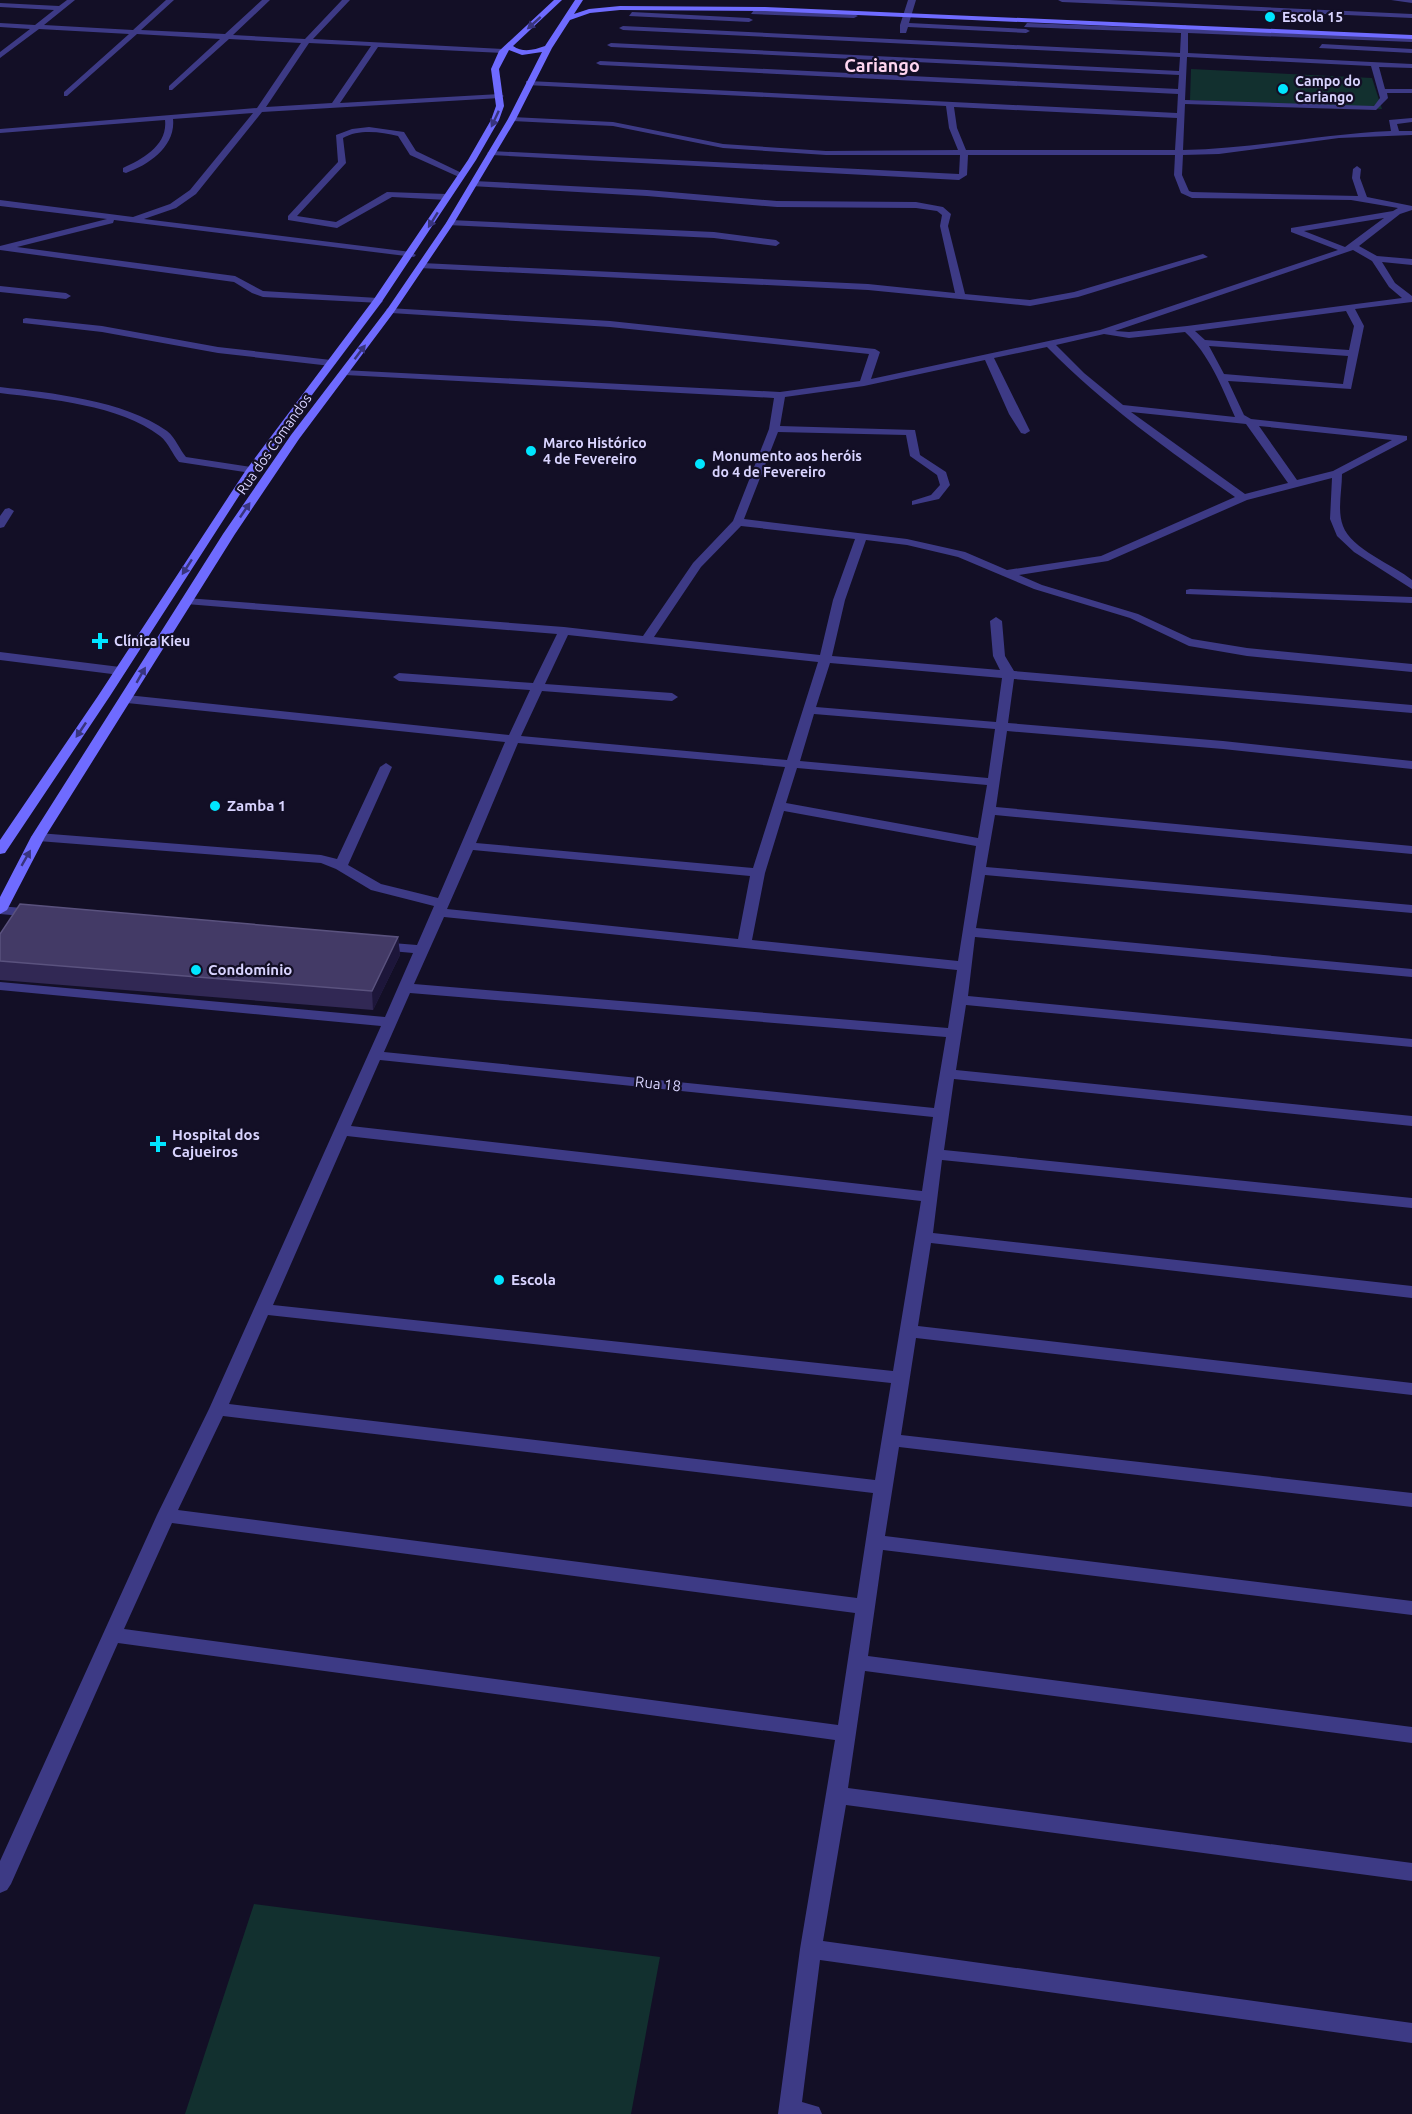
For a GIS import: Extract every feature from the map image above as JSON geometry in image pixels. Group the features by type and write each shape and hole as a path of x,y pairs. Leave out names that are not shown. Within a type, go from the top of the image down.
{"main road":[{"path":"548,48 522,52 506,48 558,0"},
{"name":"Rua dos Comandos","path":"0,910 38,837 127,699 186,601 295,437 391,310 450,223 512,119 548,48 579,0"},
{"path":"612,0 608,2 609,5 633,11 749,20 852,24 908,12 981,17 1026,32 1185,30"},
{"path":"668,0 908,12 1185,30 1412,37"},
{"path":"565,20 589,11 620,8"},
{"name":"Rua dos Comandos","path":"0,850 251,470 411,255 462,175 495,120 500,106 495,69 506,48"}],"street":[{"path":"0,56 72,0"},
{"path":"67,94 170,0"},
{"path":"172,88 266,0"},
{"path":"133,220 184,201 220,161 260,110 300,48 346,0"},
{"path":"880,99 895,59 912,0"},
{"path":"1062,0 1188,3 1412,16"},
{"path":"1395,0 1412,1"},
{"path":"1188,3 1179,152 1182,190 1192,195 1363,198 1409,208"},
{"path":"0,6 61,8"},
{"path":"1182,92 597,67 633,11 679,16 852,24 975,44 1026,32 1075,38 1185,30 1365,38 1412,37"},
{"path":"670,30 679,16"},
{"path":"975,44 981,17"},
{"path":"712,32 720,18"},
{"path":"624,28 712,32 749,20"},
{"path":"0,25 307,41 506,48"},
{"path":"902,33 978,29 1026,32 1075,38 1131,51 1184,55 1273,44"},
{"path":"1185,30 1238,50 1285,52 1324,62 1412,66"},
{"path":"1237,32 1238,50"},
{"path":"1283,34 1285,52"},
{"path":"1321,36 1324,62"},
{"path":"1182,102 1376,108 1383,101 1383,91 1371,64 1365,38"},
{"path":"334,106 376,44"},
{"path":"611,45 1182,73"},
{"path":"1313,46 1412,51"},
{"path":"529,83 587,82 1181,116"},
{"path":"1383,91 1412,92"},
{"path":"0,132 260,110 500,96"},
{"path":"491,153 836,168 954,177 963,175 964,152 953,128 949,103"},
{"path":"126,170 140,163 165,141 170,134 170,117"},
{"path":"512,119 614,124 715,145 826,153 1223,152 1339,136 1412,133"},
{"path":"1396,133 1392,122 1412,120"},
{"path":"0,121 57,126"},
{"path":"447,197 390,194 339,224 291,218 342,164 344,156 339,137 347,133 385,131 401,134 413,153 462,175"},
{"path":"1357,169 1356,178 1363,198"},
{"path":"474,184 647,193 777,204 910,205 940,209 947,214 944,226 961,297"},
{"path":"0,203 411,255"},
{"path":"1409,208 1393,214 1293,231 1350,248 1375,259 1412,262"},
{"path":"345,372 780,394 864,383 1102,332 1350,248 1393,214"},
{"path":"1,249 118,218"},
{"path":"450,223 705,235 776,243"},
{"path":"1,249 235,279 246,283 252,291 262,294 378,301"},
{"path":"422,266 868,287 1010,302 1047,302 1203,257"},
{"path":"1375,259 1392,285 1410,299"},
{"path":"0,289 66,296"},
{"path":"1102,332 1129,335 1187,329 1410,299"},
{"path":"1221,377 1345,388 1349,386 1359,323 1349,308"},
{"path":"391,310 610,324 875,352 864,383"},
{"path":"26,321 102,329 218,350 331,363"},
{"path":"1187,329 1202,343 1240,417 1253,424 1293,483"},
{"path":"1202,343 1354,353"},
{"path":"1049,344 1080,375 1144,429 1243,498"},
{"path":"989,358 1003,382 1014,415 1025,431"},
{"path":"0,390 54,398 124,414 163,432 183,460 251,470"},
{"path":"647,639 697,565 738,522 774,429 780,394"},
{"path":"1120,408 1408,438"},
{"path":"774,429 911,432 915,456 942,474 945,485 935,497 916,503"},
{"path":"1007,573 1104,559 1243,498 1336,473 1408,438"},
{"path":"1336,473 1337,525 1340,533 1412,586"},
{"path":"0,525 9,512"},
{"path":"738,522 920,544 961,554 1069,598 1134,616 1189,642 1247,652 1412,668"},
{"path":"744,943 758,873 825,659 839,600 862,536"},
{"path":"1190,592 1412,600"},
{"path":"186,601 564,631 825,659 1412,709"},
{"path":"996,621 999,641 998,660 1009,673"},
{"path":"0,1884 166,1515 218,1409 468,846 513,739 564,631"},
{"path":"0,656 120,671"},
{"path":"797,2113 811,1949 847,1734 890,1440 924,1237 1009,673"},
{"path":"399,677 672,697"},
{"path":"127,699 513,739 994,782"},
{"path":"809,710 1412,765"},
{"path":"342,864 386,767"},
{"path":"779,806 983,843"},
{"path":"988,810 1412,849"},
{"path":"38,837 321,860 342,864 361,880 440,908 964,966"},
{"path":"468,846 758,873"},
{"path":"979,870 1412,909"},
{"path":"0,910 47,915"},
{"path":"969,932 1412,973"},
{"path":"363,945 422,950"},
{"path":"0,986 389,1022"},
{"path":"405,987 955,1033"},
{"path":"960,1000 1412,1043"},
{"name":"Rua 18","path":"374,1055 941,1113"},
{"path":"948,1074 1412,1121"},
{"path":"340,1130 929,1197"},
{"path":"936,1154 1412,1203"},
{"path":"924,1237 1412,1292"},
{"path":"261,1308 901,1378"},
{"path":"909,1331 1412,1389"},
{"path":"218,1409 883,1488"},
{"path":"890,1440 1412,1500"},
{"path":"166,1515 866,1607"},
{"path":"875,1542 1412,1608"},
{"path":"112,1635 847,1734"},
{"path":"858,1662 1412,1735"},
{"path":"837,1795 1412,1872"},
{"path":"811,1949 1412,2033"}],"green space":[{"name":"Campo do Cariango","path":"1191,69 1372,78 1382,109 1190,100"},
{"path":"254,1904 660,1957 631,2114 185,2114"}],"building":[{"name":"Condomínio","path":"20,904 398,937 372,991 0,961 0,934"}],"place":[{"name":"Escola 15","path":"1270,17"},
{"name":"Campo do Cariango","path":"1283,89"},
{"name":"Marco Histórico 4 de Fevereiro","path":"531,451"},
{"name":"Monumento aos heróis do 4 de Fevereiro","path":"700,464"},
{"name":"Clínica Kieu","path":"100,641"},
{"name":"Zamba 1","path":"215,806"},
{"name":"Condomínio","path":"196,970"},
{"name":"Hospital dos Cajueiros","path":"158,1144"},
{"name":"Escola","path":"499,1280"}],"district":[{"name":"Cariango","path":"882,66"}]}
